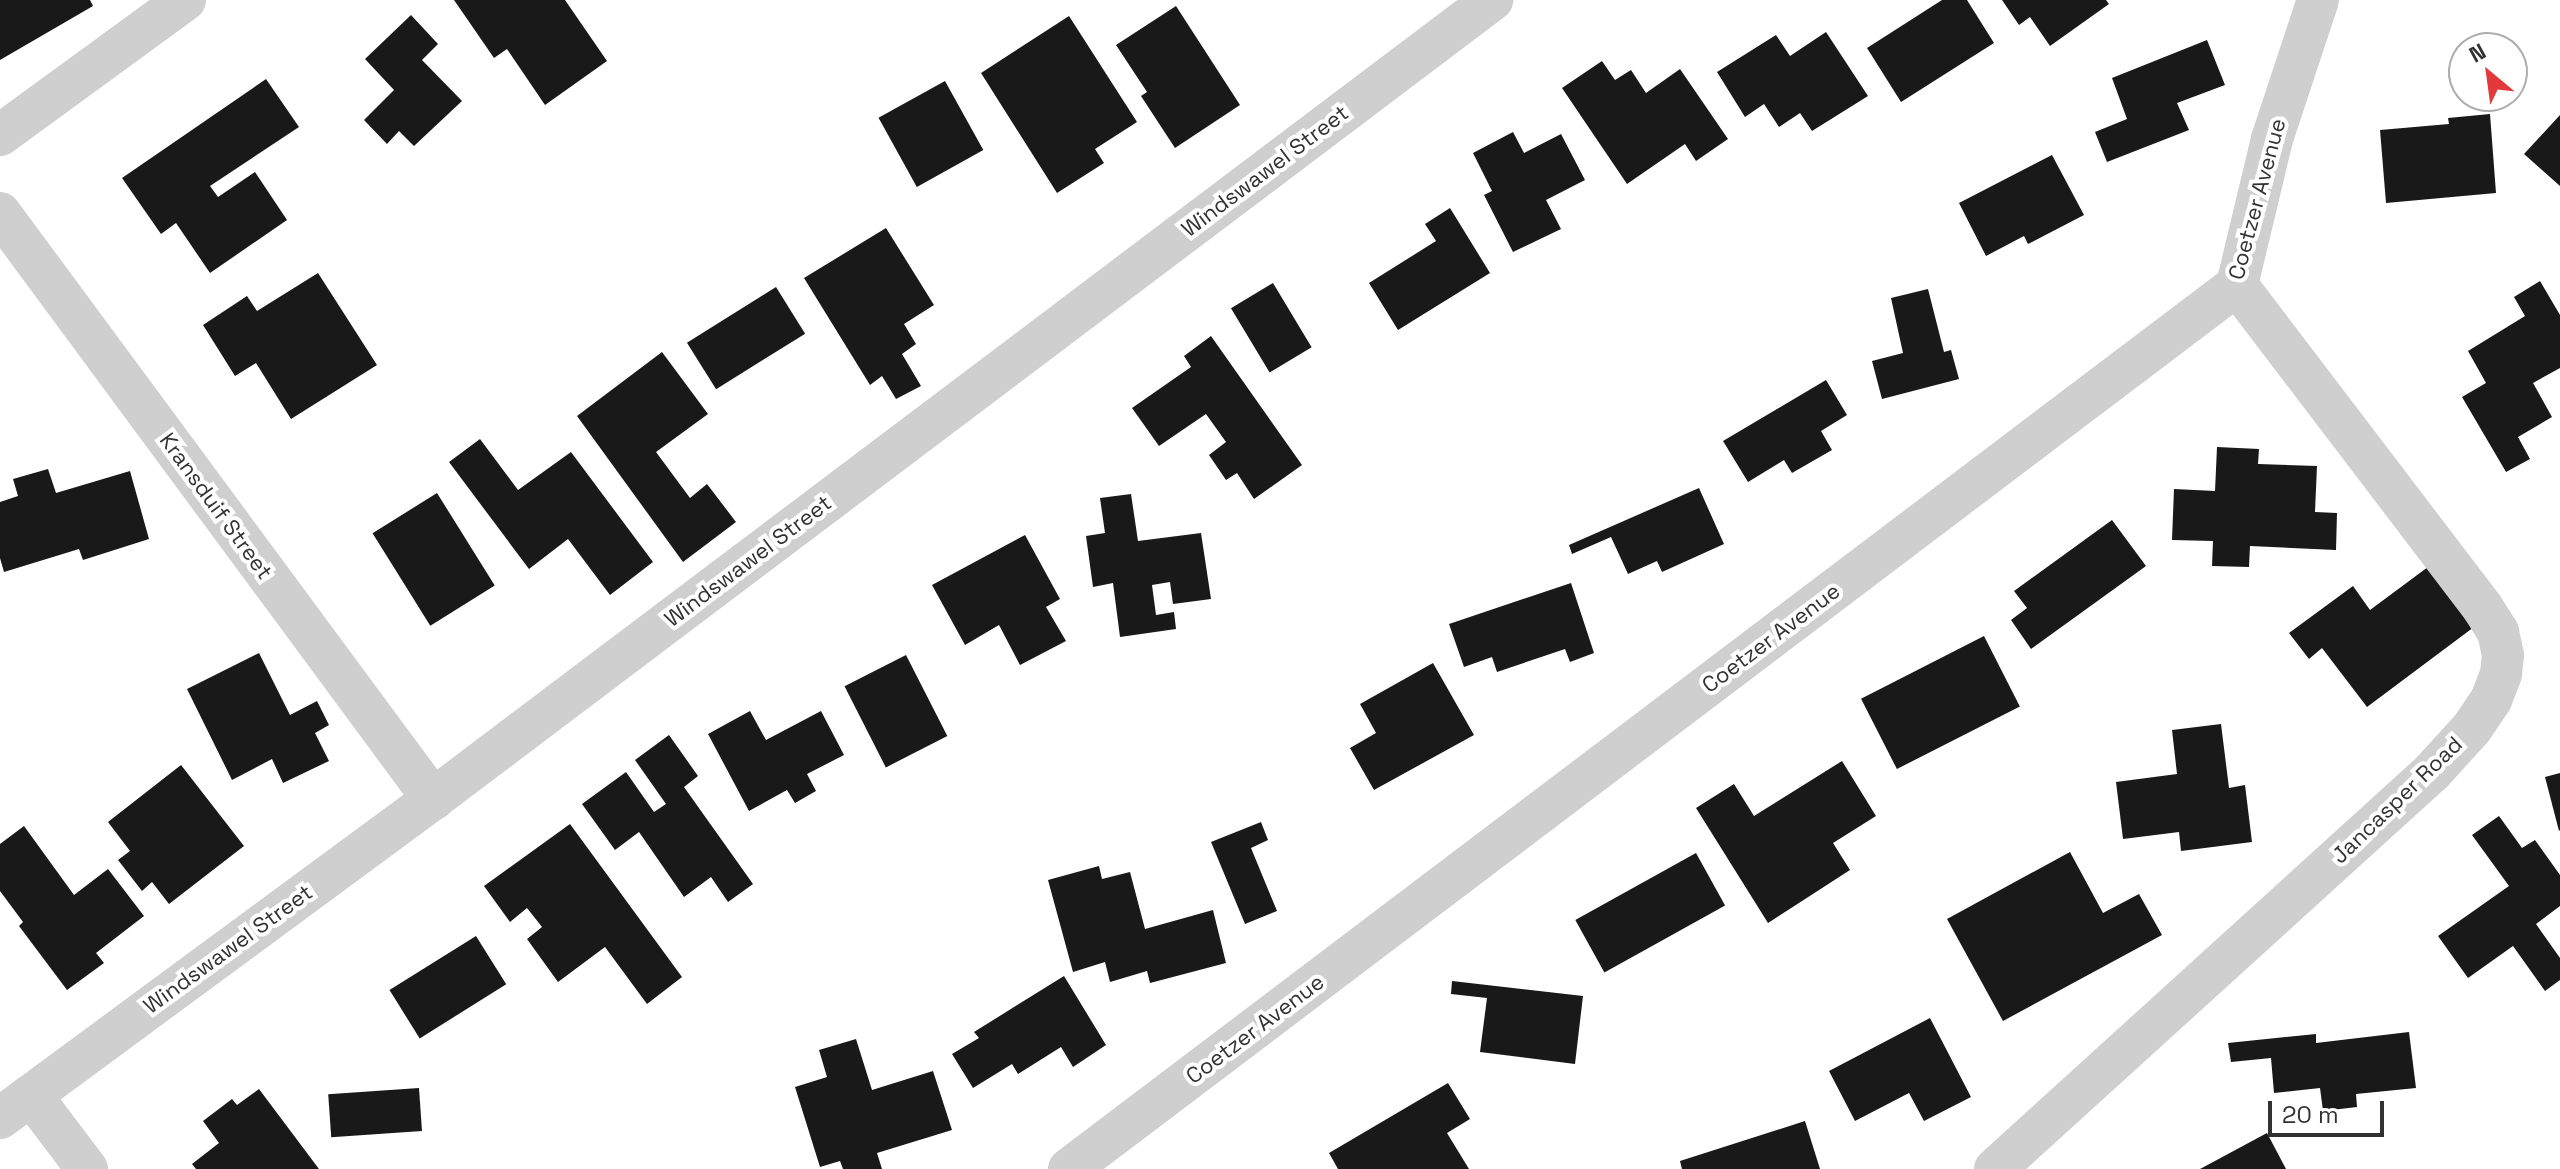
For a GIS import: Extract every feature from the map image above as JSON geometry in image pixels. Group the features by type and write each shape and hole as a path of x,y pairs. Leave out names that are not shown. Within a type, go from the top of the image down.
{"street":[{"path":"0,135 185,0"},
{"name":"Windswawel Street","path":"16,1106 433,799 1492,0"},
{"name":"Coetzer Avenue","path":"1069,1169 2237,285 2249,223 2272,139 2318,0"},
{"name":"Kransduif Street","path":"0,213 433,799"},
{"name":"Jancasper Road","path":"1995,1169 2432,772 2472,728 2491,700 2501,674 2503,655 2498,632 2483,608 2237,285"},
{"path":"16,1106 87,1169"}],"building":[{"path":"0,0 90,0 93,6 0,60"},
{"path":"454,0 565,0 607,61 545,105 507,49 494,58"},
{"path":"1942,0 1967,0 1994,43 1901,102 1867,48"},
{"path":"2002,0 2106,0 2109,4 2050,46 2030,17 2019,25"},
{"path":"1176,6 1240,105 1175,148 1141,96 1147,92 1116,45"},
{"path":"411,15 438,44 422,60 462,101 414,146 399,131 387,144 364,120 394,90 365,59"},
{"path":"1069,16 1137,122 1095,149 1104,163 1057,193 981,73"},
{"path":"1826,32 1868,96 1812,131 1800,113 1779,127 1764,104 1745,117 1717,72 1776,35 1790,56"},
{"path":"2207,40 2225,85 2177,103 2189,130 2107,162 2095,132 2127,119 2112,78"},
{"path":"1602,61 1615,80 1631,70 1646,93 1680,69 1728,139 1696,161 1685,144 1627,184 1562,88"},
{"path":"266,79 299,127 210,186 218,197 255,172 287,220 210,273 176,223 161,234 122,178"},
{"path":"945,81 983,150 917,187 879,118"},
{"path":"2490,114 2496,193 2386,203 2380,130 2449,124 2448,118"},
{"path":"2560,115 2560,186 2524,154"},
{"path":"1513,132 1524,153 1561,134 1585,180 1546,200 1561,229 1513,252 1484,195 1492,191 1473,153"},
{"path":"2052,155 2084,215 2028,244 2024,236 1986,256 1959,203"},
{"path":"1450,208 1490,273 1398,330 1369,283 1436,241 1425,224"},
{"path":"886,228 934,305 904,324 916,344 902,354 921,386 896,399 882,376 870,385 804,278"},
{"path":"318,273 377,365 291,419 256,363 235,376 203,325 247,296 257,311"},
{"path":"2540,281 2560,315 2560,368 2533,383 2552,417 2518,437 2530,459 2506,472 2462,397 2486,383 2468,351 2525,316 2514,297"},
{"path":"1273,283 1312,347 1270,373 1231,308"},
{"path":"776,287 805,334 716,389 687,343"},
{"path":"1928,289 1944,352 1951,350 1959,379 1882,399 1872,361 1903,353 1891,298"},
{"path":"1211,336 1302,465 1254,499 1237,473 1226,480 1209,455 1226,442 1206,414 1159,446 1132,408 1191,367 1184,356"},
{"path":"662,352 708,414 656,452 690,498 707,484 736,522 683,562 577,416"},
{"path":"1826,380 1847,415 1821,431 1832,450 1792,473 1784,460 1748,482 1723,441"},
{"path":"480,439 518,490 571,452 653,562 610,595 568,539 529,569 449,462"},
{"path":"2217,447 2259,449 2258,464 2317,466 2315,512 2337,513 2336,550 2250,546 2249,567 2212,566 2213,541 2172,540 2174,489 2215,491"},
{"path":"48,469 56,493 130,471 149,539 83,560 79,549 4,572 0,558 0,502 18,496 13,479"},
{"path":"1699,488 1724,544 1662,572 1657,561 1628,574 1611,537 1572,554 1569,545"},
{"path":"437,493 495,585 430,626 373,533"},
{"path":"1131,494 1138,541 1201,533 1211,599 1173,604 1170,582 1152,585 1156,615 1174,612 1176,629 1120,637 1113,583 1093,587 1086,536 1105,533 1100,498"},
{"path":"2112,520 2146,566 2031,649 2011,620 2027,608 2014,591"},
{"path":"1025,535 1060,599 1046,607 1066,641 1020,665 999,625 965,645 932,585"},
{"path":"2432,564 2478,624 2367,707 2322,648 2309,659 2289,633 2353,586 2370,610"},
{"path":"1571,583 1594,653 1570,662 1565,649 1497,672 1492,657 1464,667 1449,624"},
{"path":"1984,636 2020,706 1897,769 1861,699"},
{"path":"259,653 290,715 317,701 329,725 315,733 329,761 283,783 272,759 232,780 187,689"},
{"path":"906,655 947,736 886,767 845,686"},
{"path":"1433,663 1474,735 1374,790 1350,748 1376,733 1360,704"},
{"path":"750,711 766,740 821,711 844,755 807,774 816,791 795,803 787,790 749,811 708,734"},
{"path":"2221,724 2229,788 2245,785 2252,842 2181,851 2179,832 2123,839 2116,782 2177,774 2172,730"},
{"path":"669,735 698,776 684,787 753,884 728,902 711,877 684,897 639,832 615,850 582,804 626,772 654,812 666,804 635,760"},
{"path":"1842,761 1876,816 1833,843 1850,870 1768,923 1696,808 1734,784 1754,816"},
{"path":"181,765 244,846 169,904 152,882 142,891 118,860 130,851 108,822"},
{"path":"2560,773 2560,830 2559,831 2545,777"},
{"path":"2499,816 2522,848 2535,840 2560,875 2560,906 2536,924 2560,958 2560,980 2545,991 2513,946 2468,978 2438,936 2509,886 2472,835"},
{"path":"1261,822 1268,840 1251,848 1277,911 1245,924 1211,842"},
{"path":"570,824 682,977 647,1004 605,947 558,982 527,939 542,927 527,908 510,922 484,886"},
{"path":"24,826 74,895 108,869 144,916 96,953 104,963 67,990 19,926 23,922 0,891 0,844"},
{"path":"2070,852 2103,913 2139,894 2162,935 2003,1021 1947,919"},
{"path":"1696,853 1725,905 1604,972 1575,920"},
{"path":"1099,866 1102,879 1130,872 1145,929 1213,910 1226,963 1150,983 1147,971 1110,982 1105,962 1073,972 1048,880"},
{"path":"476,936 506,984 420,1038 389,990"},
{"path":"1064,976 1106,1045 1073,1067 1061,1047 1018,1074 1012,1064 973,1088 952,1054 979,1038 974,1032"},
{"path":"1452,981 1583,996 1575,1064 1480,1052 1487,998 1451,994"},
{"path":"1930,1018 1971,1097 1924,1121 1909,1093 1855,1121 1829,1071"},
{"path":"2409,1032 2416,1088 2356,1094 2357,1107 2323,1111 2320,1088 2274,1093 2271,1058 2231,1062 2228,1043 2316,1034 2316,1043"},
{"path":"856,1039 872,1090 933,1071 952,1130 877,1153 882,1169 843,1169 840,1161 820,1167 795,1087 827,1077 819,1050"},
{"path":"1448,1083 1470,1119 1447,1133 1469,1169 1338,1169 1329,1153"},
{"path":"419,1088 422,1131 331,1137 328,1094"},
{"path":"259,1089 319,1169 196,1169 192,1164 219,1143 203,1121 232,1099 237,1105"},
{"path":"1805,1121 1820,1169 1682,1169 1680,1161"},
{"path":"2267,1133 2286,1169 2200,1169"}]}
